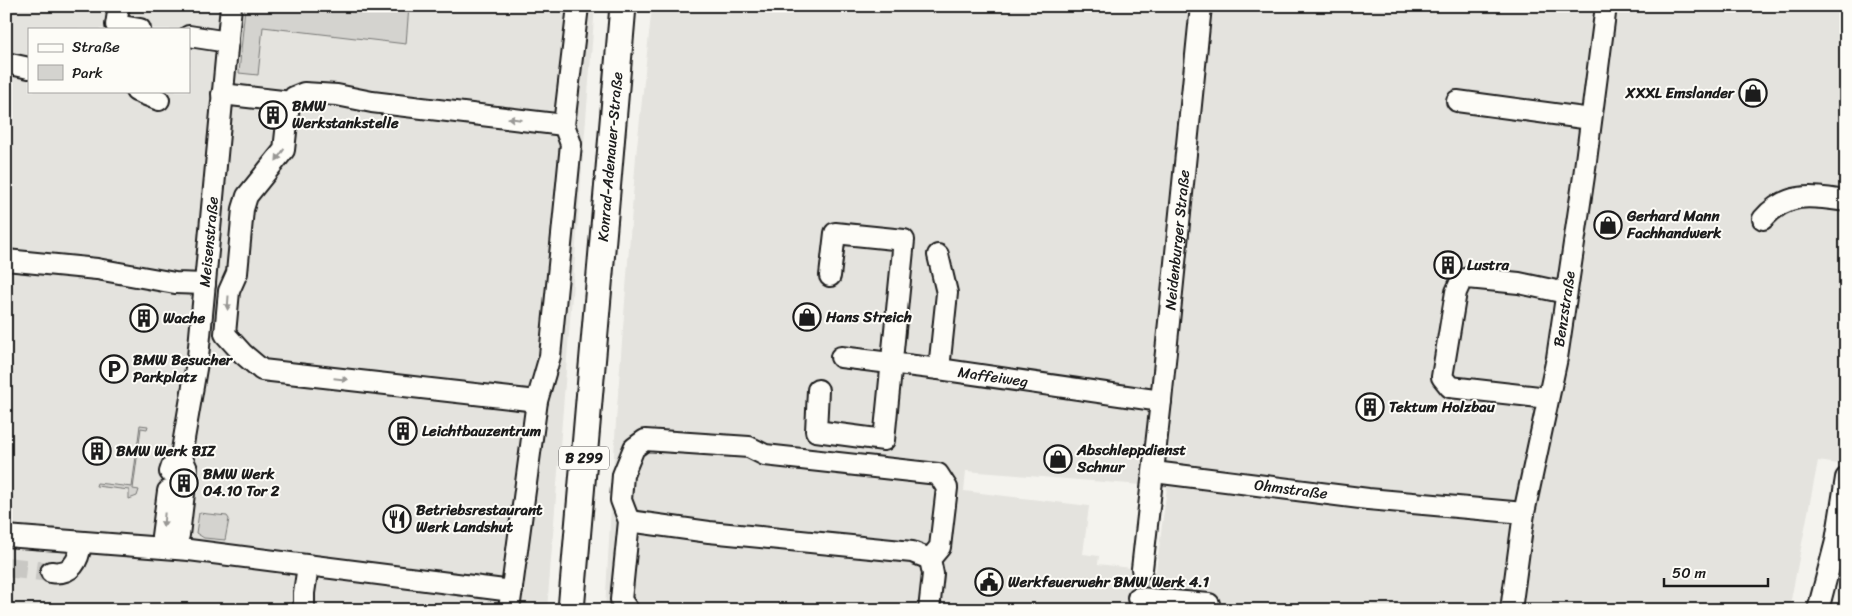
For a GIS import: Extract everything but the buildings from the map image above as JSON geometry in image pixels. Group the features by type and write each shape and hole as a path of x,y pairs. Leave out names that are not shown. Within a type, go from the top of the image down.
{"main road":[{"name":"Konrad-Adenauer-Straße","path":"571,610 623,6"}],"street":[{"path":"119,6 116,25 134,28"},
{"name":"Meisenstraße","path":"169,548 162,536 178,478 186,418 198,357 231,6"},
{"path":"6,536 169,548 308,566 510,600 537,401 550,356 571,144 564,125 578,6"},
{"name":"Neidenburger Straße","path":"1154,472 1201,6"},
{"name":"Benzstraße","path":"1511,610 1524,513 1548,398 1566,293 1606,6"},
{"path":"190,36 228,42"},
{"path":"6,63 28,68"},
{"path":"139,92 159,100"},
{"path":"537,401 262,370 243,354 225,334 229,291 237,273 242,209 247,196 284,150 291,102 294,97 304,93 337,94 372,102 564,125"},
{"path":"222,94 291,102"},
{"path":"1457,101 1591,118"},
{"path":"1763,219 1772,208 1785,200 1815,198 1846,201"},
{"path":"818,390 816,431 884,440 904,240 834,233 830,276"},
{"name":"Maffeiweg","path":"938,255 947,293 939,369 1161,401"},
{"path":"6,260 97,269 175,283 205,284"},
{"path":"1548,398 1450,387 1442,377 1456,292 1461,280 1468,278 1519,284 1566,293"},
{"path":"841,357 939,369"},
{"path":"628,610 621,600 628,521 621,500 622,475 634,448 644,440 749,447 765,455 938,474 947,488 940,547 930,559"},
{"path":"1154,472 1139,591 1209,604"},
{"name":"Ohmstraße","path":"1154,472 1368,499 1524,513"},
{"path":"1818,610 1836,541 1846,478"},
{"path":"628,521 709,532 912,552 930,559"},
{"path":"51,572 66,570 74,564 79,559 81,543"},
{"path":"929,610 933,574 930,559"},
{"path":"304,610 308,566"}],"shaded area":[{"path":"6,6 595,6 547,610 6,610"},
{"path":"652,6 1846,6 1846,465 1818,461 1789,610 605,610 616,421 636,156","holes":["966,471 1167,487 1156,571 1098,564 1099,556 1083,554 1089,506 964,491"]}],"green space":[{"path":"245,6 409,6 406,44 263,27 258,75 239,73"},
{"path":"140,425 148,426 147,429 141,428 133,489 139,490 137,496 129,499 129,490 96,486 97,483 132,487"},
{"path":"199,513 227,516 229,519 225,540 204,538 196,533"}],"tunnel":[{"path":"6,567 51,572"},
{"path":"1140,586 1142,569"}],"place":[{"name":"XXXL Emslander","path":"1753,93"},
{"name":"BMW Werkstankstelle","path":"273,115"},
{"name":"Gerhard Mann Fachhandwerk","path":"1608,225"},
{"name":"Lustra","path":"1448,265"},
{"name":"Hans Streich","path":"807,317"},
{"name":"Wache","path":"144,318"},
{"name":"BMW Besucher Parkplatz","path":"114,369"},
{"name":"Tektum Holzbau","path":"1370,407"},
{"name":"Leichtbauzentrum","path":"403,431"},
{"name":"BMW Werk BIZ","path":"97,451"},
{"name":"Abschleppdienst Schnur","path":"1058,459"},
{"name":"BMW Werk 04.10 Tor 2","path":"184,483"},
{"name":"Betriebsrestaurant Werk Landshut","path":"397,519"},
{"name":"Werkfeuerwehr BMW Werk 4.1","path":"989,582"}]}
